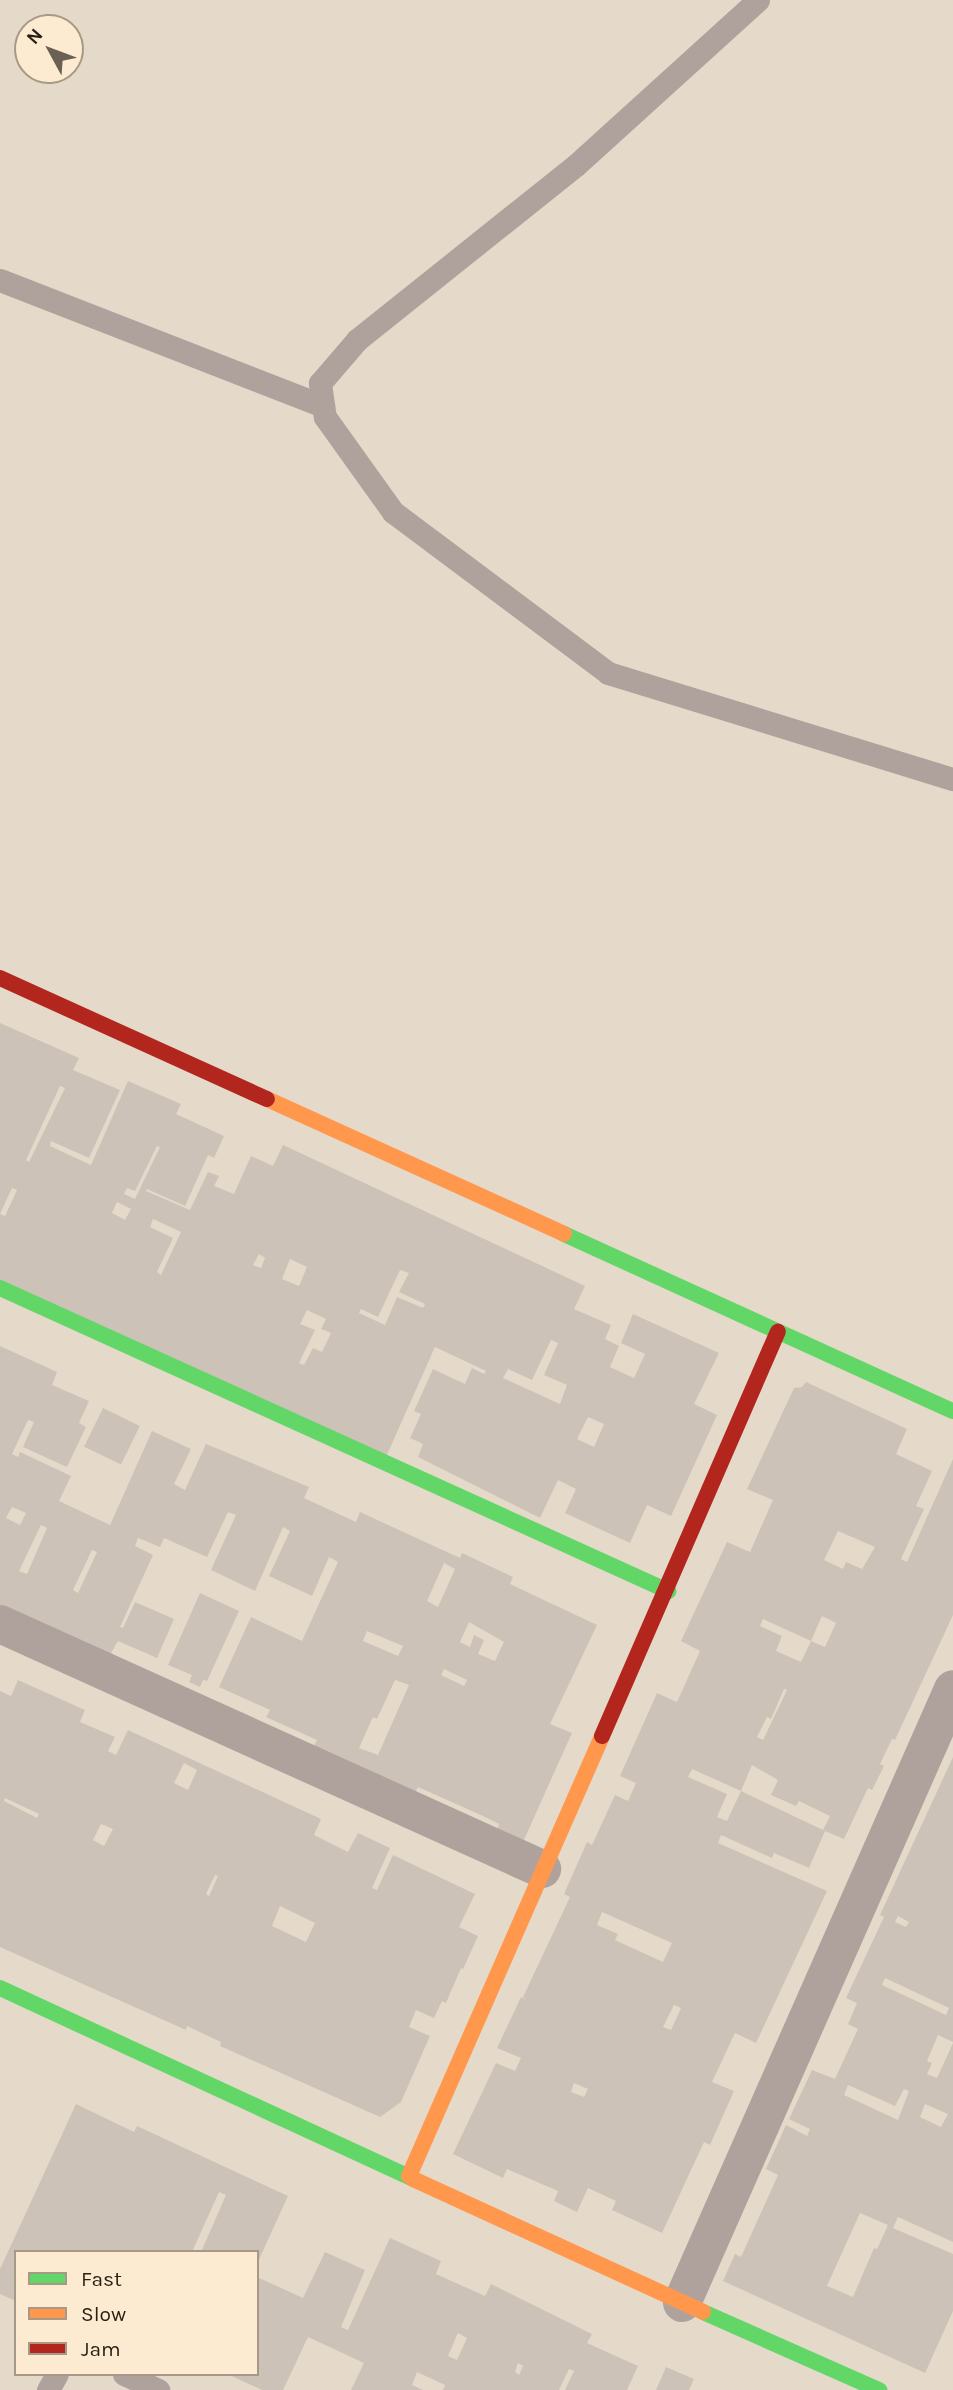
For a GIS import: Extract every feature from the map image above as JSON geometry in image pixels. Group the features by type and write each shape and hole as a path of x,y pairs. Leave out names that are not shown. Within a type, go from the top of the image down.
{"street":[{"path":"0,978 953,1411"},
{"path":"0,1288 668,1591"},
{"path":"409,2176 542,1869 668,1591 778,1332"},
{"path":"0,1624 542,1869"},
{"path":"682,2303 953,1689"},
{"path":"0,1988 682,2303 879,2390"}],"lane":[{"path":"758,0 576,165 357,340 320,383 325,416 393,512 608,673 953,779"},
{"path":"0,279 323,406"},
{"path":"128,2376 159,2390"}],"building":[{"path":"0,1023 79,1058 73,1070 120,1090 89,1158 51,1141 50,1146 91,1165 128,1081 181,1104 176,1114 224,1136 214,1158 208,1155 185,1206 147,1189 146,1191 190,1210 208,1172 219,1176 214,1186 234,1194 251,1156 273,1166 283,1145 585,1286 574,1309 611,1325 605,1339 619,1346 610,1367 634,1378 645,1354 621,1343 633,1314 719,1353 694,1404 717,1415 671,1516 647,1505 630,1543 565,1513 576,1489 558,1480 540,1518 418,1457 423,1444 410,1438 421,1414 414,1411 433,1369 465,1384 472,1368 484,1374 486,1371 435,1347 386,1457 0,1280","holes":["60,1086 65,1088 29,1162 26,1160","157,1146 160,1147 135,1199 124,1194 127,1188 135,1191","12,1188 17,1190 5,1216 0,1214","117,1202 131,1209 125,1220 112,1213","153,1219 181,1232 161,1275 157,1272 173,1238 150,1227","259,1254 265,1258 261,1268 253,1265","290,1259 307,1267 299,1286 282,1279","400,1270 409,1273 399,1292 425,1304 423,1308 397,1297 385,1325 359,1313 361,1309 378,1317","307,1310 326,1319 321,1329 331,1333 322,1352 313,1348 304,1365 299,1363 315,1330 300,1324","551,1340 558,1343 544,1375 567,1385 560,1404 503,1378 508,1369 532,1380","588,1417 604,1424 594,1447 577,1439"]},
{"path":"0,1346 57,1372 52,1385 89,1401 79,1423 86,1427 67,1467 23,1447 34,1422 28,1420 12,1454 18,1457 20,1452 71,1476 59,1501 110,1525 152,1431 191,1449 174,1484 185,1490 206,1444 309,1487 304,1498 356,1522 360,1512 460,1558 462,1553 513,1577 510,1584 597,1625 550,1724 572,1733 523,1842 497,1830 499,1824 483,1816 418,1787 415,1793 314,1746 317,1740 266,1717 270,1710 219,1687 251,1617 302,1641 338,1562 329,1557 312,1596 269,1576 290,1531 283,1527 255,1591 211,1570 236,1515 228,1512 207,1557 164,1538 160,1547 138,1538 135,1546 153,1555 120,1627 123,1628 135,1602 174,1619 157,1658 118,1641 110,1655 0,1605","holes":["12,1507 26,1513 20,1525 6,1518","41,1525 47,1528 27,1574 19,1571","92,1550 97,1552 78,1593 73,1590","444,1563 455,1569 438,1607 427,1601","469,1622 504,1642 495,1661 478,1654 484,1640 474,1635 470,1647 460,1642","367,1631 403,1646 398,1656 363,1641","444,1669 467,1680 464,1686 441,1675","395,1680 409,1685 378,1755 359,1748 373,1717 377,1719"]},
{"path":"806,1382 907,1429 896,1454 932,1471 916,1506 924,1509 901,1559 907,1562 953,1459 953,1615 895,1740 892,1739 880,1764 884,1766 872,1790 868,1788 844,1839 825,1831 809,1868 774,1853 772,1858 721,1835 718,1843 827,1891 756,2043 735,2033 712,2082 734,2091 710,2145 704,2142 662,2233 612,2210 616,2201 588,2188 577,2212 554,2201 558,2191 507,2169 503,2178 453,2154 496,2063 515,2071 521,2058 497,2048 521,1997 525,1999 523,1997 570,1897 564,1894 587,1842 592,1845 615,1795 628,1801 636,1783 620,1776 657,1693 677,1702 700,1651 681,1641 727,1542 750,1552 773,1500 747,1489 794,1388 802,1387","holes":["838,1531 875,1547 862,1569 846,1562 843,1569 824,1560","822,1616 836,1623 825,1647 811,1641","763,1619 811,1641 801,1662 776,1651 782,1636 760,1626","784,1689 787,1690 763,1740 757,1737 767,1717 771,1719","752,1765 778,1780 771,1795 796,1806 799,1801 830,1816 823,1830 741,1791","692,1769 741,1791 727,1821 717,1817 727,1794 688,1777","602,1912 672,1943 663,1962 615,1940 618,1934 597,1925","674,2005 681,2008 671,2030 663,2027","574,2083 588,2089 584,2097 571,2092"]},
{"path":"103,1408 140,1426 121,1465 84,1447"},
{"path":"200,1593 239,1611 207,1681 203,1680 200,1687 189,1682 192,1675 168,1665"},
{"path":"18,1680 85,1710 80,1722 115,1737 108,1751 116,1755 128,1730 321,1819 314,1835 348,1852 358,1833 390,1848 372,1888 377,1890 393,1855 475,1894 459,1927 478,1936 463,1969 461,1968 446,2003 442,2001 434,2018 416,2010 409,2027 430,2036 401,2102 380,2117 220,2046 221,2042 187,2026 186,2030 0,1947 0,1691 11,1696","holes":["184,1763 197,1770 188,1790 174,1783","5,1798 39,1814 37,1818 4,1801","101,1824 113,1829 104,1846 93,1840","215,1875 218,1876 209,1896 206,1894","280,1906 315,1923 306,1942 272,1926"]},
{"path":"953,1757 953,2042 938,2035 927,2061 932,2063 927,2074 937,2078 953,2043 953,2242 898,2217 893,2228 953,2254 953,2311 925,2373 723,2281 735,2254 741,2257 778,2175 766,2169 786,2125 807,2136 810,2129 789,2119 812,2070 835,2079 858,2029 848,2024 857,2003 846,1998 884,1917 880,1915","holes":["898,1916 909,1922 906,1927 895,1922","885,1978 949,2008 946,2015 882,1985","848,2085 895,2106 904,2089 909,2091 898,2120 844,2095","925,2104 948,2114 941,2127 920,2117","860,2213 888,2225 877,2249 874,2248 853,2297 827,2286"]},
{"path":"76,2104 134,2132 137,2126 288,2196 259,2260 259,2250 202,2250 226,2195 219,2192 193,2250 14,2250 14,2300 0,2294 0,2269"},
{"path":"390,2238 441,2261 436,2274 485,2296 491,2284 592,2334 587,2343 638,2366 627,2390 565,2390 574,2371 569,2369 559,2390 443,2390 445,2385 417,2372 412,2385 423,2390 351,2390 364,2363 308,2337 283,2390 262,2390 231,2376 259,2376 259,2278 303,2298 325,2252 365,2270 341,2327 348,2330","holes":["458,2333 467,2338 457,2360 448,2356","518,2363 523,2366 519,2375 515,2372"]},
{"path":"666,2367 694,2379 689,2390 656,2390"}],"traffic: fast":[{"path":"564,1234 953,1411"},
{"path":"0,1288 668,1591"},
{"path":"0,1988 413,2179"},
{"path":"703,2312 879,2390"}],"traffic: slow":[{"path":"267,1099 564,1234"},
{"path":"409,2176 602,1736"},
{"path":"413,2179 703,2312"}],"traffic: jam":[{"path":"0,978 267,1099"},
{"path":"602,1736 778,1332"}]}
